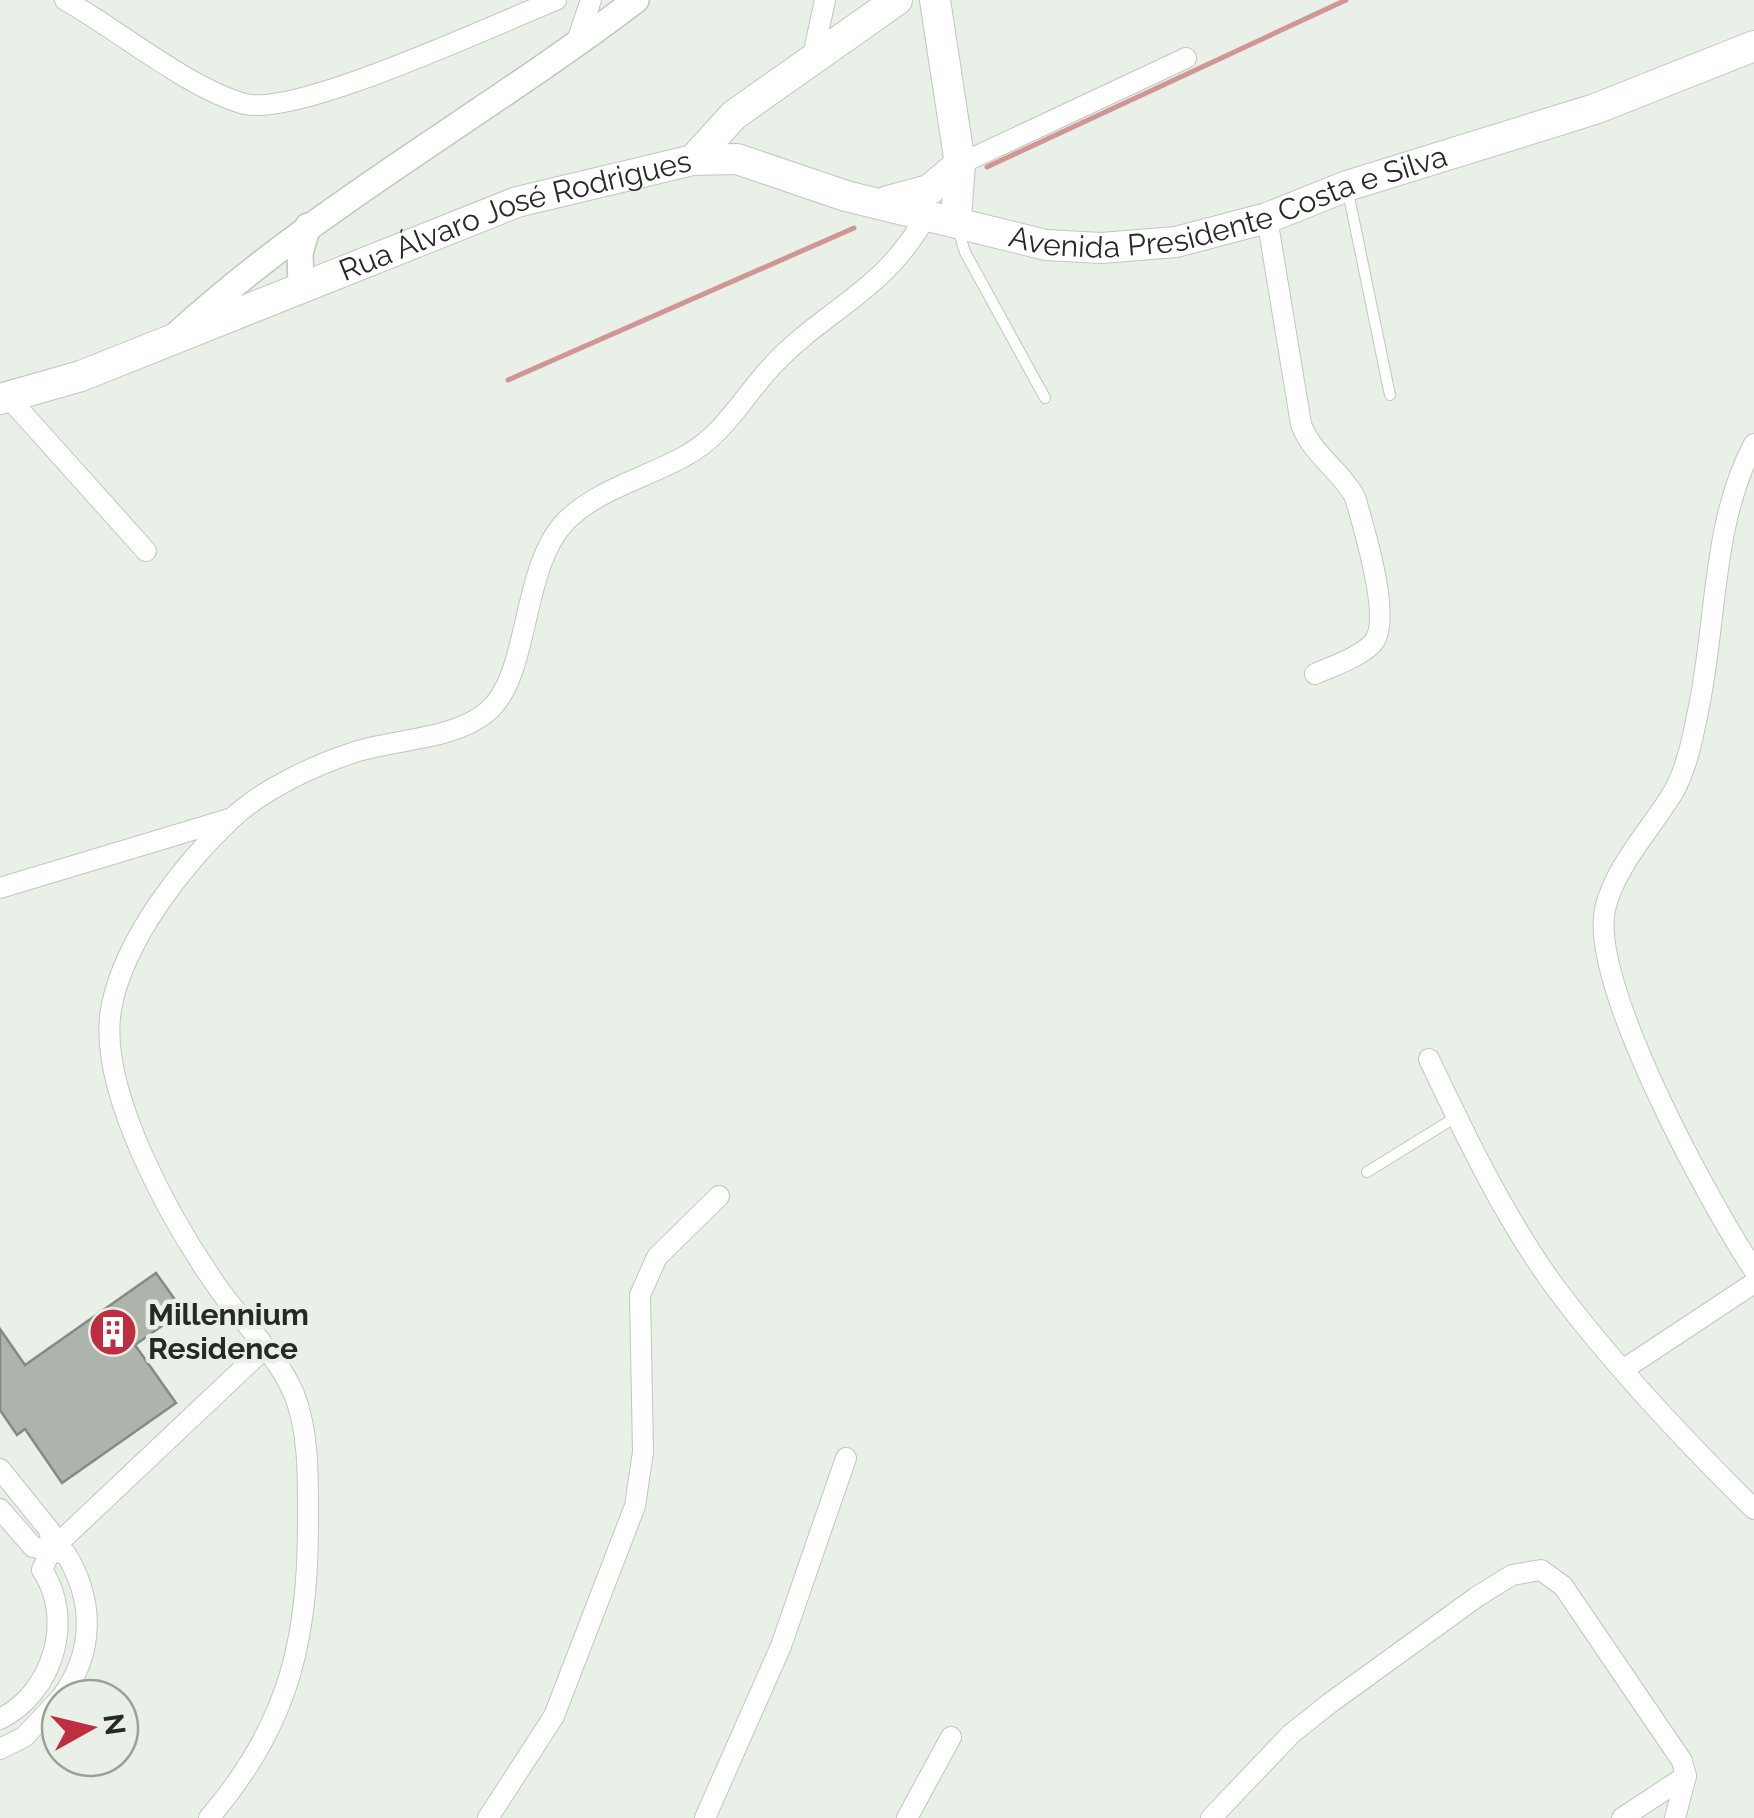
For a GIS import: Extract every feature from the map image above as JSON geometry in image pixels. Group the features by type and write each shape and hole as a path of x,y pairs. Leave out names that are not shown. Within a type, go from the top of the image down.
{"main road":[{"name":"Rua Álvaro José Rodrigues","path":"4,398 81,376 518,202 692,160 734,115 812,56 897,0"},
{"path":"935,0 960,164 941,217"},
{"name":"Avenida Presidente Costa e Silva","path":"692,160 737,159 870,201 1046,244 1100,248 1176,242 1267,218 1346,186 1596,109 1754,46"},
{"path":"734,115 729,128 737,159"},
{"path":"870,201 900,200 929,190 960,164"}],"street":[{"path":"65,0 211,89 260,107 306,99 556,0"},
{"path":"575,47 591,0"},
{"path":"174,338 308,226 575,47 636,0"},
{"path":"812,56 825,0"},
{"path":"960,164 1186,58"},
{"path":"209,1818 255,1755 284,1698 302,1628 308,1572 306,1441 294,1394 265,1348 219,1290 154,1176 124,1101 111,1050 111,1008 121,974 174,885 232,818 280,786 340,757 483,716 504,689 544,556 561,526 581,507 706,442 800,340 878,280 914,237 941,217"},
{"path":"1267,218 1301,424 1310,442 1346,481 1355,497 1379,606 1380,626 1371,646 1316,674"},
{"path":"301,286 300,253 308,226"},
{"path":"4,398 146,550"},
{"path":"1754,444 1731,505 1692,742 1677,786 1618,876 1605,910 1605,943 1616,987 1700,1184 1754,1270"},
{"path":"0,888 232,818"},
{"path":"1429,1060 1488,1179 1553,1284 1624,1369 1754,1509"},
{"path":"488,1818 554,1716 636,1506 643,1452 640,1294 656,1257 719,1196"},
{"path":"1624,1369 1754,1283"},
{"path":"0,1719 28,1698 56,1649 58,1610 42,1570 51,1550 265,1348"},
{"path":"704,1818 781,1646 846,1458"},
{"path":"0,1469 50,1531 51,1550"},
{"path":"0,1509 33,1548 66,1554 74,1567 89,1616 83,1656 71,1678"},
{"path":"1210,1818 1291,1734 1478,1596 1525,1570 1541,1570 1563,1586 1673,1743 1686,1776 1675,1818"},
{"path":"0,1749 24,1737 40,1720"},
{"path":"907,1818 952,1736"},
{"path":"1622,1818 1686,1776"}],"lane":[{"path":"1346,186 1390,394"},
{"path":"941,217 965,252 1046,398"},
{"path":"1367,1172 1456,1117"}],"building":[{"path":"156,1273 183,1311 135,1345 176,1403 62,1483 25,1429 17,1435 0,1410 0,1329 25,1365"}],"waterway":[{"path":"987,167 1346,0"},
{"path":"508,380 854,228"}],"place":[{"name":"Millennium Residence","path":"113,1332"}]}
